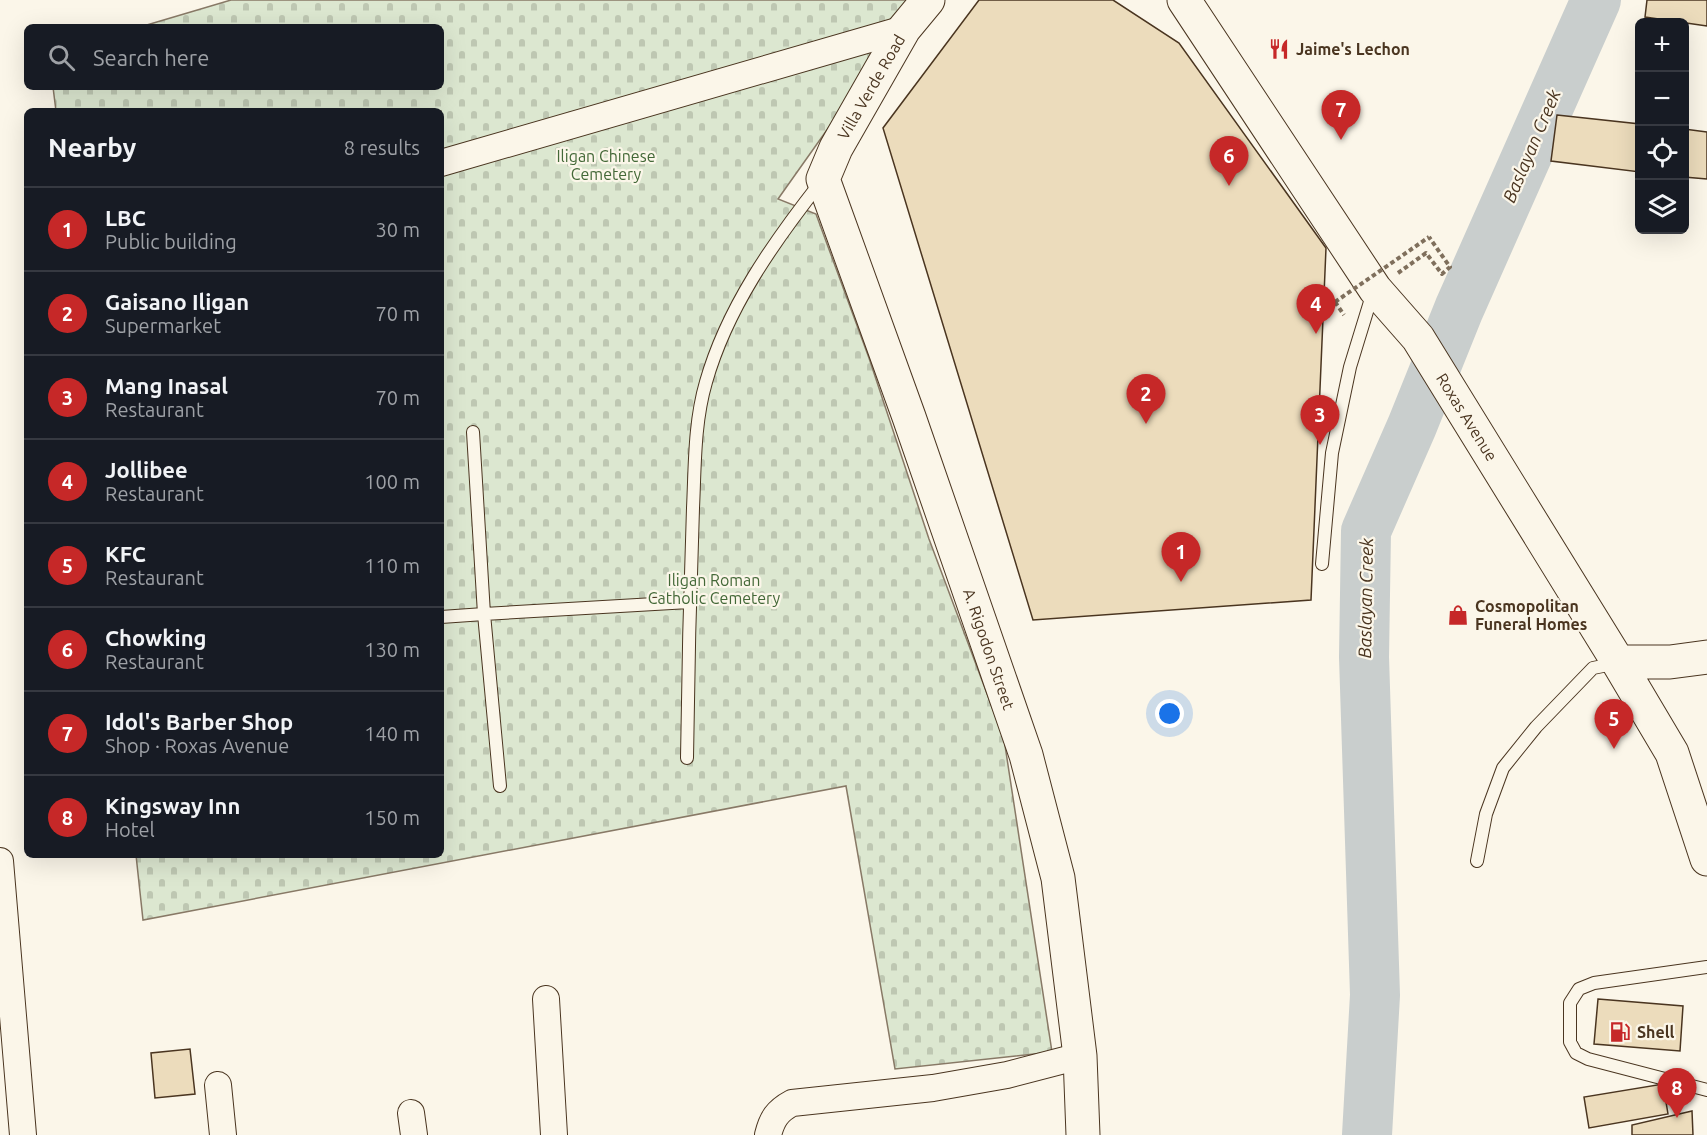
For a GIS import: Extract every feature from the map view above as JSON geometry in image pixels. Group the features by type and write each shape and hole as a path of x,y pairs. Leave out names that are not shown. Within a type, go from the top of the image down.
{"main road":[{"name":"Villa Verde Road","path":"823,179 836,148 904,29 928,0"},
{"name":"Roxas Avenue","path":"1184,0 1383,283 1618,662 1672,753 1707,859"},
{"path":"1211,0 1307,146 1383,283"},
{"name":"A. Rigodon Street","path":"823,179 909,417 1026,755 1058,878 1080,1056 1083,1135"},
{"path":"1618,662 1671,662 1707,657"}],"street":[{"path":"444,162 904,29"},
{"path":"0,861 7,1028 23,1135"},
{"path":"546,999 554,1135"},
{"path":"768,1135 771,1121 780,1109 792,1103 933,1088 1007,1075 1080,1056"},
{"path":"218,1085 223,1135"}],"lane":[{"path":"687,758 689,602 698,424 706,382 726,331 750,282 780,233 823,179"},
{"path":"1322,564 1332,453 1350,367 1383,283"},
{"path":"473,432 484,614 500,786"},
{"path":"444,617 689,602"},
{"path":"1477,861 1486,814 1503,768 1536,727 1593,668 1618,662"},
{"path":"1707,967 1594,983 1579,989 1570,1003 1570,1042 1576,1053 1588,1059 1707,1090"}],"path":[{"path":"1335,302 1429,237 1450,267 1442,274 1426,253 1383,283"}],"green space":[{"name":"Iligan Roman Catholic Cemetery","path":"231,0 919,0 778,199 816,214 869,358 929,539 1004,739 1052,1052 895,1069 846,786 143,920 136,858 444,858 444,108 56,108 53,90 444,90 444,24 150,24"}],"building":[{"path":"979,0 1113,0 1179,43 1326,248 1311,600 1033,620 883,128"},
{"path":"1647,0 1707,0 1707,26 1689,23 1689,18 1645,17"},
{"path":"1557,115 1635,123 1635,171 1551,161"},
{"path":"1689,130 1707,132 1707,179 1689,177"},
{"path":"1598,999 1683,1006 1680,1051 1594,1044"},
{"path":"190,1049 195,1094 155,1098 151,1053"},
{"path":"1663,1084 1668,1114 1589,1128 1584,1097"},
{"path":"1692,1111 1693,1135 1632,1135 1632,1125"}],"waterway":[{"name":"Baslayan Creek","path":"1367,1135 1375,995 1364,657 1366,531 1412,426 1459,309 1596,0"}],"place":[{"name":"Jaime's Lechon","path":"1279,49"},
{"name":"Idol's Barber Shop","path":"1341,140"},
{"name":"Chowking","path":"1229,186"},
{"name":"Jollibee","path":"1316,334"},
{"name":"Gaisano Iligan","path":"1146,424"},
{"name":"Mang Inasal","path":"1320,445"},
{"name":"LBC","path":"1181,582"},
{"name":"Cosmopolitan Funeral Homes","path":"1458,615"},
{"name":"KFC","path":"1614,749"},
{"name":"Shell","path":"1620,1032"},
{"name":"Kingsway Inn","path":"1677,1118"}],"park label":[{"name":"Iligan Chinese Cemetery","path":"606,165"}]}
